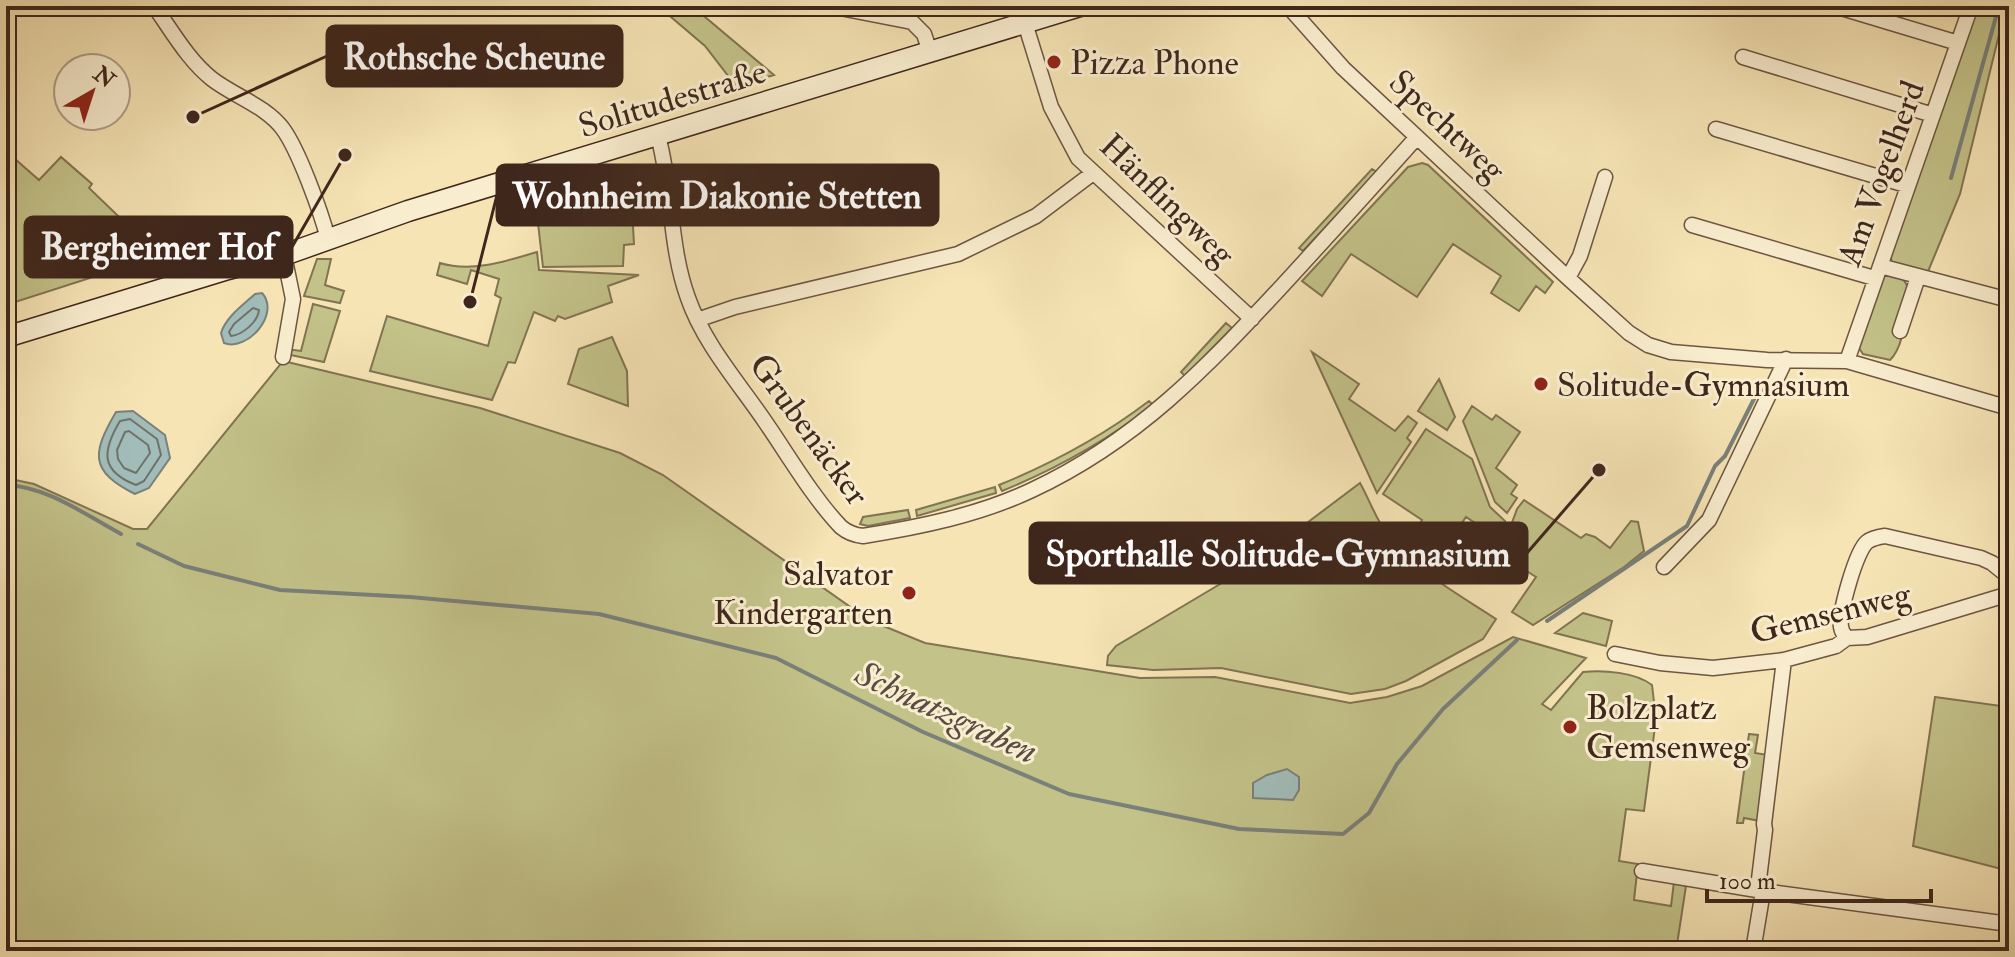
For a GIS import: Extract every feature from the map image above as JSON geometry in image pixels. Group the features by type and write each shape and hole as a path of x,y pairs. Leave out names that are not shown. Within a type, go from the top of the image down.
{"street":[{"path":"154,6 200,69 227,90 264,111 283,129 322,217 328,239"},
{"path":"830,6 912,22 924,34 930,52"},
{"name":"Solitudestraße","path":"6,337 228,269 284,255 408,211 1080,6"},
{"path":"1835,6 1958,43"},
{"name":"Am Vogelherd","path":"1847,361 1971,6"},
{"name":"Spechtweg","path":"1291,7 1343,68 1568,278 1629,333 1648,345 1671,352 1767,360 1847,361 2009,408"},
{"name":"Hänflingweg","path":"1025,23 1051,107 1078,158 1252,319"},
{"path":"1743,57 1933,115"},
{"path":"1716,129 1906,185"},
{"name":"Grubenäcker","path":"658,136 669,181 680,274 697,320 801,475 841,527 851,534 863,536 956,517 1032,490 1074,468 1135,429 1161,409 1252,319 1417,137"},
{"path":"697,320 735,307 958,254 1036,216 1093,173"},
{"path":"1568,278 1580,256 1605,177"},
{"path":"1692,225 1877,272 1918,277 2009,300"},
{"path":"283,357 293,299 284,255"},
{"path":"1900,331 1918,277"},
{"path":"1664,567 1709,520 1786,359"},
{"path":"1847,638 1841,630 1841,616 1859,554 1865,544 1874,538 1885,536 1981,558 2009,577"},
{"name":"Gemsenweg","path":"1615,654 1660,663 1713,668 1784,660 1836,646 1847,638 1867,637 2009,594"},
{"path":"1753,951 1763,891 1759,879 1784,660"},
{"path":"1642,871 1763,891 2009,924"}],"shaded area":[{"path":"658,6 692,6 774,75 736,86 705,46"},
{"path":"1978,6 2006,6 1960,194 1927,274 1894,265 1890,257"},
{"path":"6,151 39,180 61,157 92,184 89,188 143,240 148,235 166,251 192,239 205,250 121,268 6,305"},
{"path":"1422,163 1428,165 1553,282 1545,293 1536,286 1519,311 1491,293 1501,276 1453,244 1417,297 1351,254 1322,296 1302,281 1408,167"},
{"path":"1372,169 1377,172 1303,251 1299,248"},
{"path":"630,174 634,244 624,245 623,266 543,267 538,223 567,222 568,187"},
{"path":"537,252 539,270 639,275 608,286 612,302 565,319 558,316 555,321 534,312 515,363 508,362 492,400 370,371 387,316 488,346 501,298 495,295 499,279 471,270 467,284 437,275 440,263 477,266"},
{"path":"317,259 331,259 325,285 344,291 340,303 304,296"},
{"path":"1884,276 1903,279 1910,290 1902,337 1890,360 1863,354 1859,348"},
{"path":"313,304 340,311 324,362 286,354 287,349 301,351"},
{"path":"1226,323 1232,328 1185,376 1181,372"},
{"path":"612,337 627,371 628,406 568,384 579,349"},
{"path":"1312,352 1359,384 1349,399 1395,431 1408,416 1417,423 1407,438 1411,442 1377,493"},
{"path":"283,361 480,408 620,453 663,475 869,620 925,643 1140,678 1215,677 1350,703 1387,697 1422,686 1513,637 1586,658 1542,704 1551,710 1583,672 1610,672 1637,677 1652,685 1656,719 1644,811 1626,809 1619,861 1638,864 1634,900 1671,906 1674,882 1686,886 1676,951 6,951 6,478 34,484 133,529 147,529"},
{"path":"1439,379 1455,417 1447,430 1418,411"},
{"path":"1149,401 1153,405 1099,442 1061,464 1002,491 999,485 1077,448"},
{"path":"1472,406 1492,420 1496,415 1520,432 1496,468 1517,485 1511,494 1517,498 1507,513 1495,502 1463,421"},
{"path":"1426,429 1472,459 1490,507 1505,521 1499,539 1466,517 1434,564 1409,541 1422,520 1383,494"},
{"path":"1360,483 1383,528 1410,559 1496,619 1483,639 1406,681 1385,689 1351,694 1221,668 1153,670 1107,665 1108,656 1116,646 1247,568"},
{"path":"995,487 996,493 917,516 916,510"},
{"path":"1524,500 1581,538 1586,534 1595,537 1610,548 1631,521 1638,522 1644,551 1533,625 1512,612 1536,577 1517,565 1515,545 1506,539 1517,509"},
{"path":"908,510 910,518 868,526 860,524 863,517"},
{"path":"1583,613 1612,621 1606,646 1555,633"},
{"path":"1935,697 2009,707 2009,871 1913,846"},
{"path":"1749,734 1758,735 1755,753 1768,755 1760,821 1744,818 1743,823 1737,823"}],"water":[{"path":"262,293 267,302 267,311 259,329 242,342 224,343 221,333 227,322 255,294"},
{"path":"133,411 165,435 170,458 149,488 135,494 109,477 99,460 102,439 116,412"},
{"path":"1287,769 1299,777 1299,790 1293,800 1253,798 1253,783"}],"waterway":[{"name":"Schnatzgraben","path":"1951,178 1999,6"},
{"name":"Schnatzgraben","path":"1547,621 1687,526 1715,466 1725,456 1757,393"},
{"name":"Schnatzgraben","path":"6,485 51,496 121,534"},
{"name":"Schnatzgraben","path":"138,544 184,566 280,590 410,597 599,614 776,658 923,732 1069,794 1239,829 1343,834 1369,813 1397,764 1443,709 1517,640"}],"place":[{"name":"Pizza Phone","path":"1054,62"},
{"name":"Rothsche Scheune","path":"193,117"},
{"name":"Bergheimer Hof","path":"345,155"},
{"name":"Wohnheim Diakonie Stetten","path":"470,302"},
{"name":"Solitude-Gymnasium","path":"1541,384"},
{"name":"Sporthalle Solitude-Gymnasium","path":"1599,470"},
{"name":"Salvator Kindergarten","path":"909,593"},
{"name":"Bolzplatz Gemsenweg","path":"1570,727"}]}
